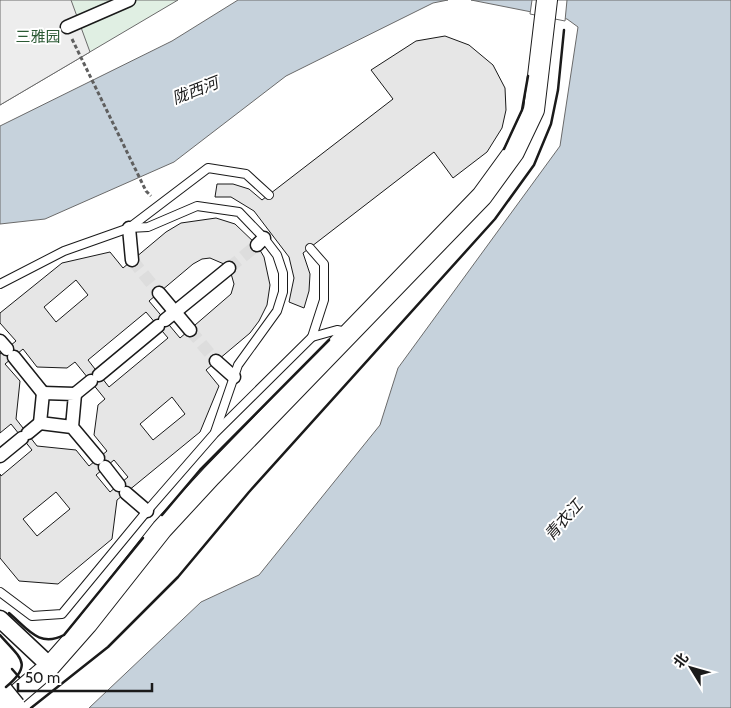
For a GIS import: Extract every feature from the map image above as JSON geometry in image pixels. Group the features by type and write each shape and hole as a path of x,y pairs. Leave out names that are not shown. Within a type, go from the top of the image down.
{"main road":[{"path":"0,692 13,708"}],"street":[{"path":"67,26 129,0"},
{"path":"1,708 50,666 87,624 162,529 482,196 514,152 534,110 547,0"},
{"path":"129,228 132,260"},
{"path":"43,393 75,394 228,268"},
{"path":"159,293 166,319"},
{"path":"166,319 190,330"},
{"path":"0,456 40,423 43,393 7,349"},
{"path":"216,361 234,377"},
{"path":"72,427 75,394"},
{"path":"40,423 72,427 123,489 147,510"},
{"path":"0,619 50,666"}],"lane":[{"path":"0,284 64,251 129,228 208,168 246,174 269,195"},
{"path":"129,228 148,228 197,206 239,212 260,242 277,255 283,273 283,292 277,311 238,365 214,434"},
{"path":"0,592 32,616 62,614 147,510 214,434 312,336 324,300 324,264 310,248"},
{"path":"312,336 337,330 350,333"}],"path":[{"path":"79,57 146,191"}],"green space":[{"name":"三雅园","path":"0,0 178,0 0,105"}],"shaded area":[{"name":"三雅园","path":"0,0 71,0 90,52 0,105"}],"water":[{"name":"陇西河","path":"238,0 448,0 433,3 286,76 174,162 45,219 0,224 0,126 172,41"},
{"name":"青衣江","path":"471,0 731,0 731,708 89,708 201,602 259,575 380,425 398,368 560,146 578,27 567,19"}],"pier":[{"path":"532,0 567,0 565,21 530,14"}],"building":[{"path":"445,36 469,45 493,65 505,88 506,110 502,128 487,152 453,178 434,152 303,253 310,274 309,291 304,308 289,302 294,278 289,257 254,211 231,197 215,197 217,184 233,184 249,189 262,200 393,99 371,70 416,41"},
{"path":"216,218 235,224 257,245 264,257 270,285 267,305 250,333 206,370 219,386 200,432 117,500 112,539 58,584 19,581 0,558 0,474 1,476 32,450 11,424 0,433 0,354 16,341 0,323 0,313 62,263 110,252 123,268 166,232 181,223","holes":["210,258 224,264 230,270 234,284 231,294 180,338 149,301 193,264 202,259","76,280 88,295 56,322 44,307","146,312 168,338 109,387 88,360","23,349 37,367 67,368 75,362 105,399 98,405 94,435 107,451 89,466 76,450 37,446 16,419 20,381 5,364","172,397 185,414 153,440 140,424","114,460 128,477 110,492 96,475","56,492 70,509 37,536 23,519"]}],"tunnel":[{"path":"229,268 257,245"},
{"path":"132,260 159,293"},
{"path":"190,330 216,361"}],"wall":[{"path":"31,708 108,647 178,577 249,492 495,219 534,165 551,124 558,90 564,30"},
{"path":"504,149 522,110 528,76"},
{"path":"162,515 200,470 329,340"},
{"path":"9,613 34,635 41,638 48,639 64,635 143,538"},
{"path":"0,635 18,655 22,667 15,679 6,687"},
{"path":"12,669 19,677"}]}
